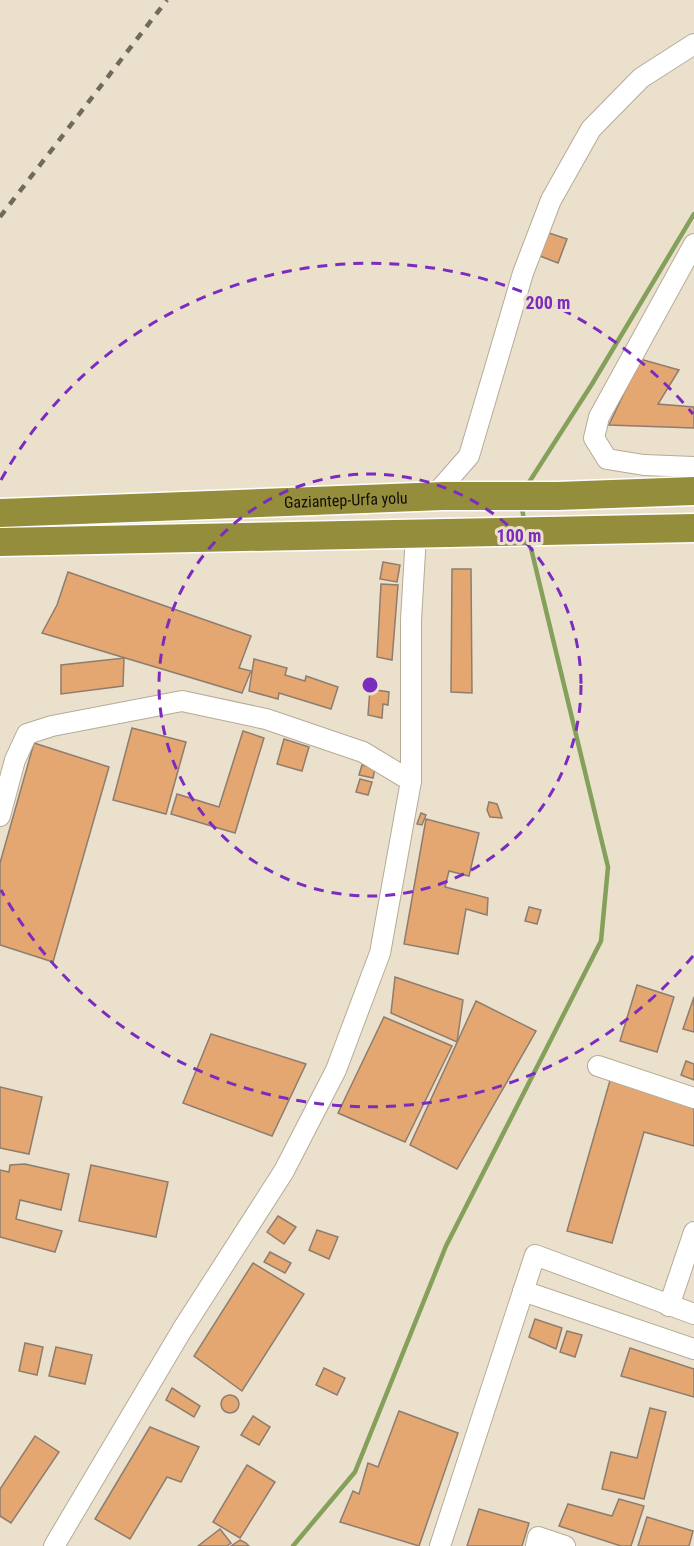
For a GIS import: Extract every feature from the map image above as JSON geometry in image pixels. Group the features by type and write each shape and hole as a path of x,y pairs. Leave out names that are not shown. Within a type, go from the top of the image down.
{"highway":[{"name":"Gaziantep-Urfa yolu","path":"0,513 433,497 557,496 694,491"},
{"path":"0,542 694,528"}],"street":[{"path":"433,497 469,456 527,262 551,200 591,129 641,78 694,44"},
{"path":"694,244 598,417 594,438 607,459 644,465 694,468"},
{"path":"54,1546 182,1330 284,1172 336,1070 380,953 411,780 411,620 416,535"},
{"path":"0,816 15,760 27,734 52,726 182,701 266,719 363,752 411,780"},
{"path":"598,1066 694,1098"},
{"path":"669,1306 694,1232"},
{"path":"440,1546 535,1255 694,1314"},
{"path":"523,1291 694,1348"},
{"path":"536,1546 538,1537 565,1546"}],"building":[{"path":"549,233 567,239 558,263 540,256"},
{"path":"640,359 679,370 658,404 694,407 694,428 609,425"},
{"path":"383,562 400,565 397,582 380,579"},
{"path":"452,569 471,569 472,693 451,692"},
{"path":"68,572 251,636 239,668 251,671 242,693 42,633 57,605"},
{"path":"381,584 398,585 392,660 377,657"},
{"path":"124,658 123,686 61,694 61,665"},
{"path":"254,659 287,668 285,675 305,681 306,676 338,687 331,709 279,693 278,699 249,691"},
{"path":"370,689 389,692 388,705 383,704 382,718 368,715"},
{"path":"132,728 186,742 166,814 113,800"},
{"path":"243,731 264,738 235,833 171,814 177,794 219,807"},
{"path":"284,739 309,747 302,771 277,764"},
{"path":"34,743 109,767 53,962 0,945 0,863"},
{"path":"362,765 375,768 373,778 359,775"},
{"path":"360,779 372,782 368,795 356,792"},
{"path":"489,802 497,804 502,818 490,817 487,810"},
{"path":"421,813 426,815 422,825 417,824"},
{"path":"426,819 479,833 469,876 449,871 445,887 488,898 487,915 466,909 458,954 404,944"},
{"path":"529,907 541,910 537,924 525,921"},
{"path":"395,977 463,1000 457,1042 391,1013"},
{"path":"637,985 674,997 657,1052 620,1041"},
{"path":"694,997 694,1032 683,1029"},
{"path":"476,1001 536,1031 457,1169 410,1145"},
{"path":"384,1017 452,1046 405,1142 338,1113"},
{"path":"211,1034 306,1064 272,1136 183,1103"},
{"path":"686,1061 694,1064 694,1080 681,1075"},
{"path":"611,1077 694,1101 694,1146 644,1132 612,1243 567,1231"},
{"path":"0,1087 42,1097 29,1154 0,1148"},
{"path":"25,1164 69,1174 61,1210 20,1200 16,1219 62,1231 55,1252 0,1237 0,1170 9,1172 10,1165"},
{"path":"91,1165 168,1182 156,1237 79,1221"},
{"path":"278,1216 296,1227 284,1244 267,1232"},
{"path":"317,1230 338,1237 329,1259 309,1250"},
{"path":"270,1252 291,1263 285,1273 264,1262"},
{"path":"253,1263 304,1294 242,1391 194,1356"},
{"path":"535,1319 562,1328 556,1349 529,1337"},
{"path":"567,1331 582,1335 575,1357 560,1352"},
{"path":"25,1343 43,1347 37,1375 19,1371"},
{"path":"56,1347 92,1355 85,1384 49,1376"},
{"path":"630,1348 694,1369 694,1397 621,1376"},
{"path":"324,1368 345,1378 337,1395 316,1385"},
{"path":"172,1388 200,1406 194,1417 166,1400"},
{"path":"230,1395 236,1398 239,1404 236,1410 230,1413 224,1410 221,1404 224,1398"},
{"path":"650,1408 666,1412 644,1499 602,1489 611,1452 637,1458"},
{"path":"399,1411 458,1433 419,1546 340,1522 353,1491 359,1494 368,1463 378,1467"},
{"path":"253,1416 270,1427 259,1445 241,1435"},
{"path":"150,1427 199,1447 181,1482 167,1477 130,1539 95,1519"},
{"path":"35,1436 59,1452 11,1523 0,1516 0,1489"},
{"path":"247,1465 275,1482 240,1538 213,1522"},
{"path":"619,1499 644,1506 631,1546 621,1546 559,1526 568,1504 612,1516"},
{"path":"479,1509 529,1523 522,1546 467,1546"},
{"path":"647,1517 693,1531 689,1546 638,1546"},
{"path":"220,1529 231,1543 227,1546 198,1546"},
{"path":"240,1540 249,1546 231,1546"}],"waterway":[{"path":"526,487 592,384 694,214"},
{"path":"521,505 525,523"},
{"path":"293,1546 355,1472 446,1246 601,941 608,867 529,540"}],"railway":[{"path":"0,217 167,0"}]}
